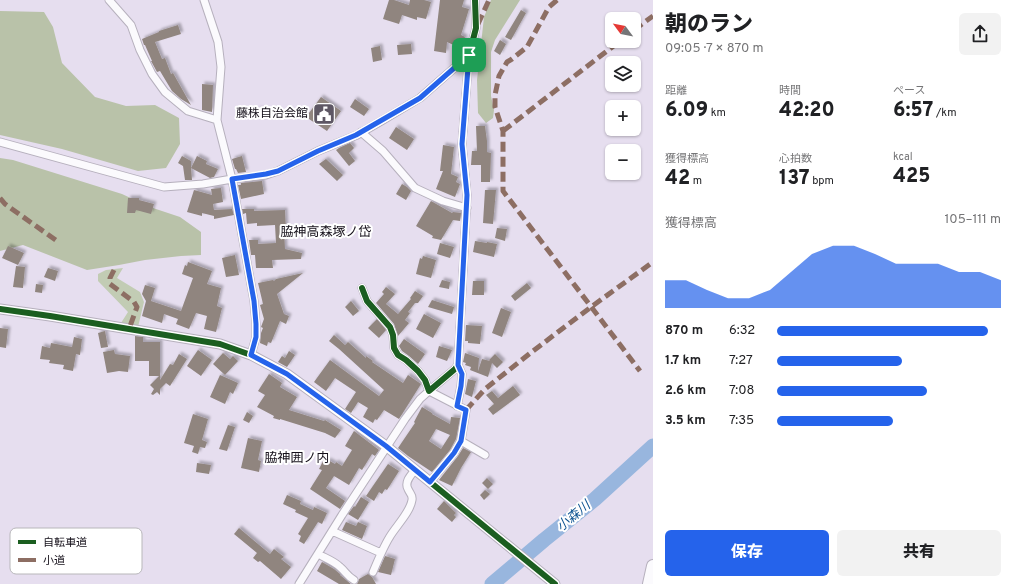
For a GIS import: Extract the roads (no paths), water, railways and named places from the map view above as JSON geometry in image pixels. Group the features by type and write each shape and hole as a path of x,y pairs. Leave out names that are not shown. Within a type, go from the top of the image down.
{"highway":[{"path":"649,584 653,566"}],"street":[{"path":"110,0 131,26 140,50 152,74 165,92 188,111 217,120"},
{"path":"204,0 218,42 221,67 217,120 232,179 256,316 256,337 251,355"},
{"path":"457,406 462,374 458,365 467,208 462,144 469,55 476,28 475,0"},
{"path":"0,142 164,187 203,184 266,174 278,171 361,132 420,98 469,55"},
{"path":"361,132 383,151 415,188 443,201 467,208"},
{"path":"362,288 367,301 390,327 393,336 394,348 398,356 406,360 418,371 425,380 430,391 466,410 461,441 454,453 430,482"},
{"path":"0,309 220,344 251,355 287,374 386,446 555,584"},
{"path":"299,584 386,446 405,419 420,399 458,365"},
{"path":"461,441 485,455"},
{"path":"373,572 381,553 406,514 412,501 412,494 407,488 407,482 415,470"},
{"path":"332,531 381,553"},
{"path":"318,554 339,566 348,577 354,580"}],"waterway":[{"name":"小森川","path":"492,584 595,499 653,446"}],"place":[{"name":"藤株自治会館","path":"324,114"}],"district":[{"name":"脇神高森塚ノ岱","path":"326,233"},
{"name":"脇神囲ノ内","path":"297,459"}]}
